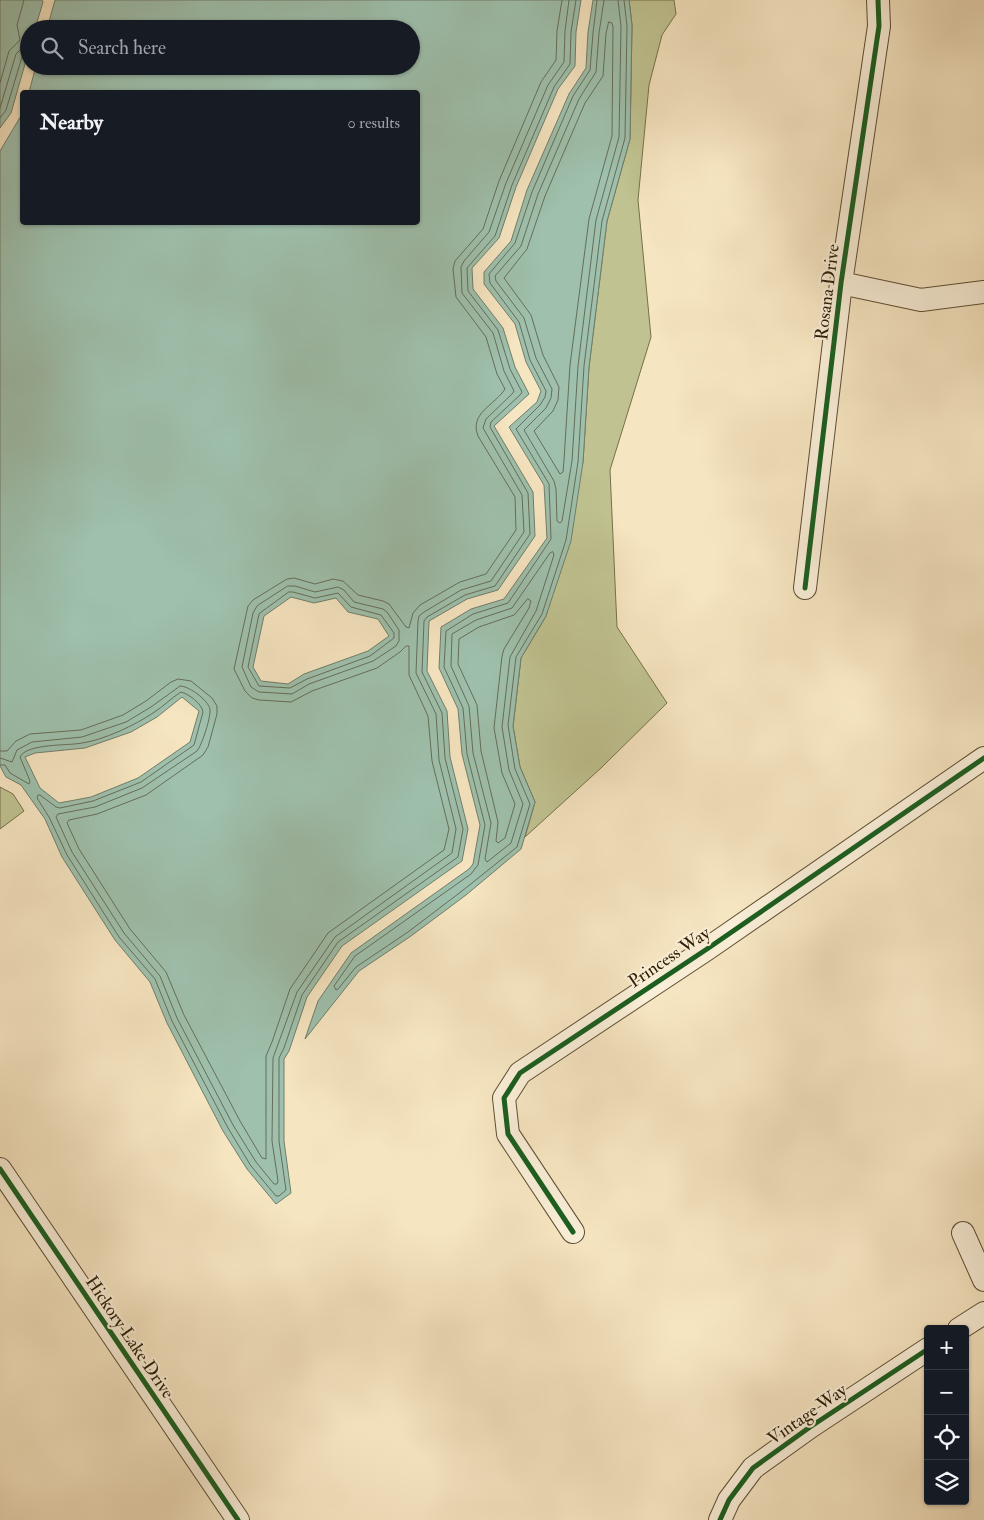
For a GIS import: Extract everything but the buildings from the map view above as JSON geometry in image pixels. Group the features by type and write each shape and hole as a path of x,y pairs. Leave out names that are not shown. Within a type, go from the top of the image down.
{"street":[{"name":"Rosana Drive","path":"806,588 841,283 879,26 878,0"},
{"path":"841,283 921,300 984,292"},
{"name":"Princess Way","path":"573,1232 508,1134 504,1098 520,1073 707,949 984,758"},
{"name":"Hickory Lake Drive","path":"0,1169 238,1520"},
{"path":"963,1233 984,1280"},
{"path":"965,1325 984,1313"},
{"name":"Vintage Way","path":"720,1520 729,1500 754,1468 810,1427 924,1353"}],"shaded area":[{"path":"629,0 674,0 676,14 662,35 649,85 638,200 651,337 610,470 617,627 667,703 601,768 525,837 535,802 520,767 513,726 521,658 546,616 583,462 589,367 607,221 630,139 632,25"},
{"path":"0,787 13,794 24,811 0,829"}],"water":[{"path":"0,0 42,0 38,20 20,20 20,75 22,75 11,113 0,128"},
{"path":"55,0 581,0 576,32 575,66 558,89 516,187 499,238 472,268 473,289 503,328 515,367 529,394 494,426 533,492 535,536 498,590 467,599 429,621 427,671 447,711 450,757 468,829 462,861 342,946 307,997 289,1051 284,1059 284,1141 291,1193 276,1204 247,1169 223,1131 167,1023 150,982 115,940 62,857 45,819 21,785 6,777 0,766 0,151 20,117 20,225 420,225 420,90 30,90 34,75 420,75 420,20 49,20","holes":["291,597 314,603 336,598 348,612 378,619 389,636 368,651 304,674 288,684 261,681 253,667 264,616","182,697 199,711 190,742 138,778 91,797 59,803 40,788 25,757 35,753 85,748 131,732 157,717"]},
{"path":"593,0 629,0 632,25 630,139 607,221 589,367 583,462 571,541 546,616 521,658 513,726 520,767 535,802 521,849 466,895 411,936 359,971 305,1039 318,1001 351,953 469,869 473,864 480,825 462,754 458,709 439,668 441,627 471,609 504,599 547,538 544,485 509,427 537,402 541,391 526,362 515,324 484,284 484,272 511,241 527,190 569,94 586,68 588,32"}],"cycle path":[{"path":"805,588 841,283 879,26 878,0"},
{"path":"573,1232 508,1134 504,1098 520,1073 707,949 984,758"},
{"path":"0,1169 238,1520"},
{"path":"720,1520 729,1500 753,1468 810,1427 924,1352"}]}
